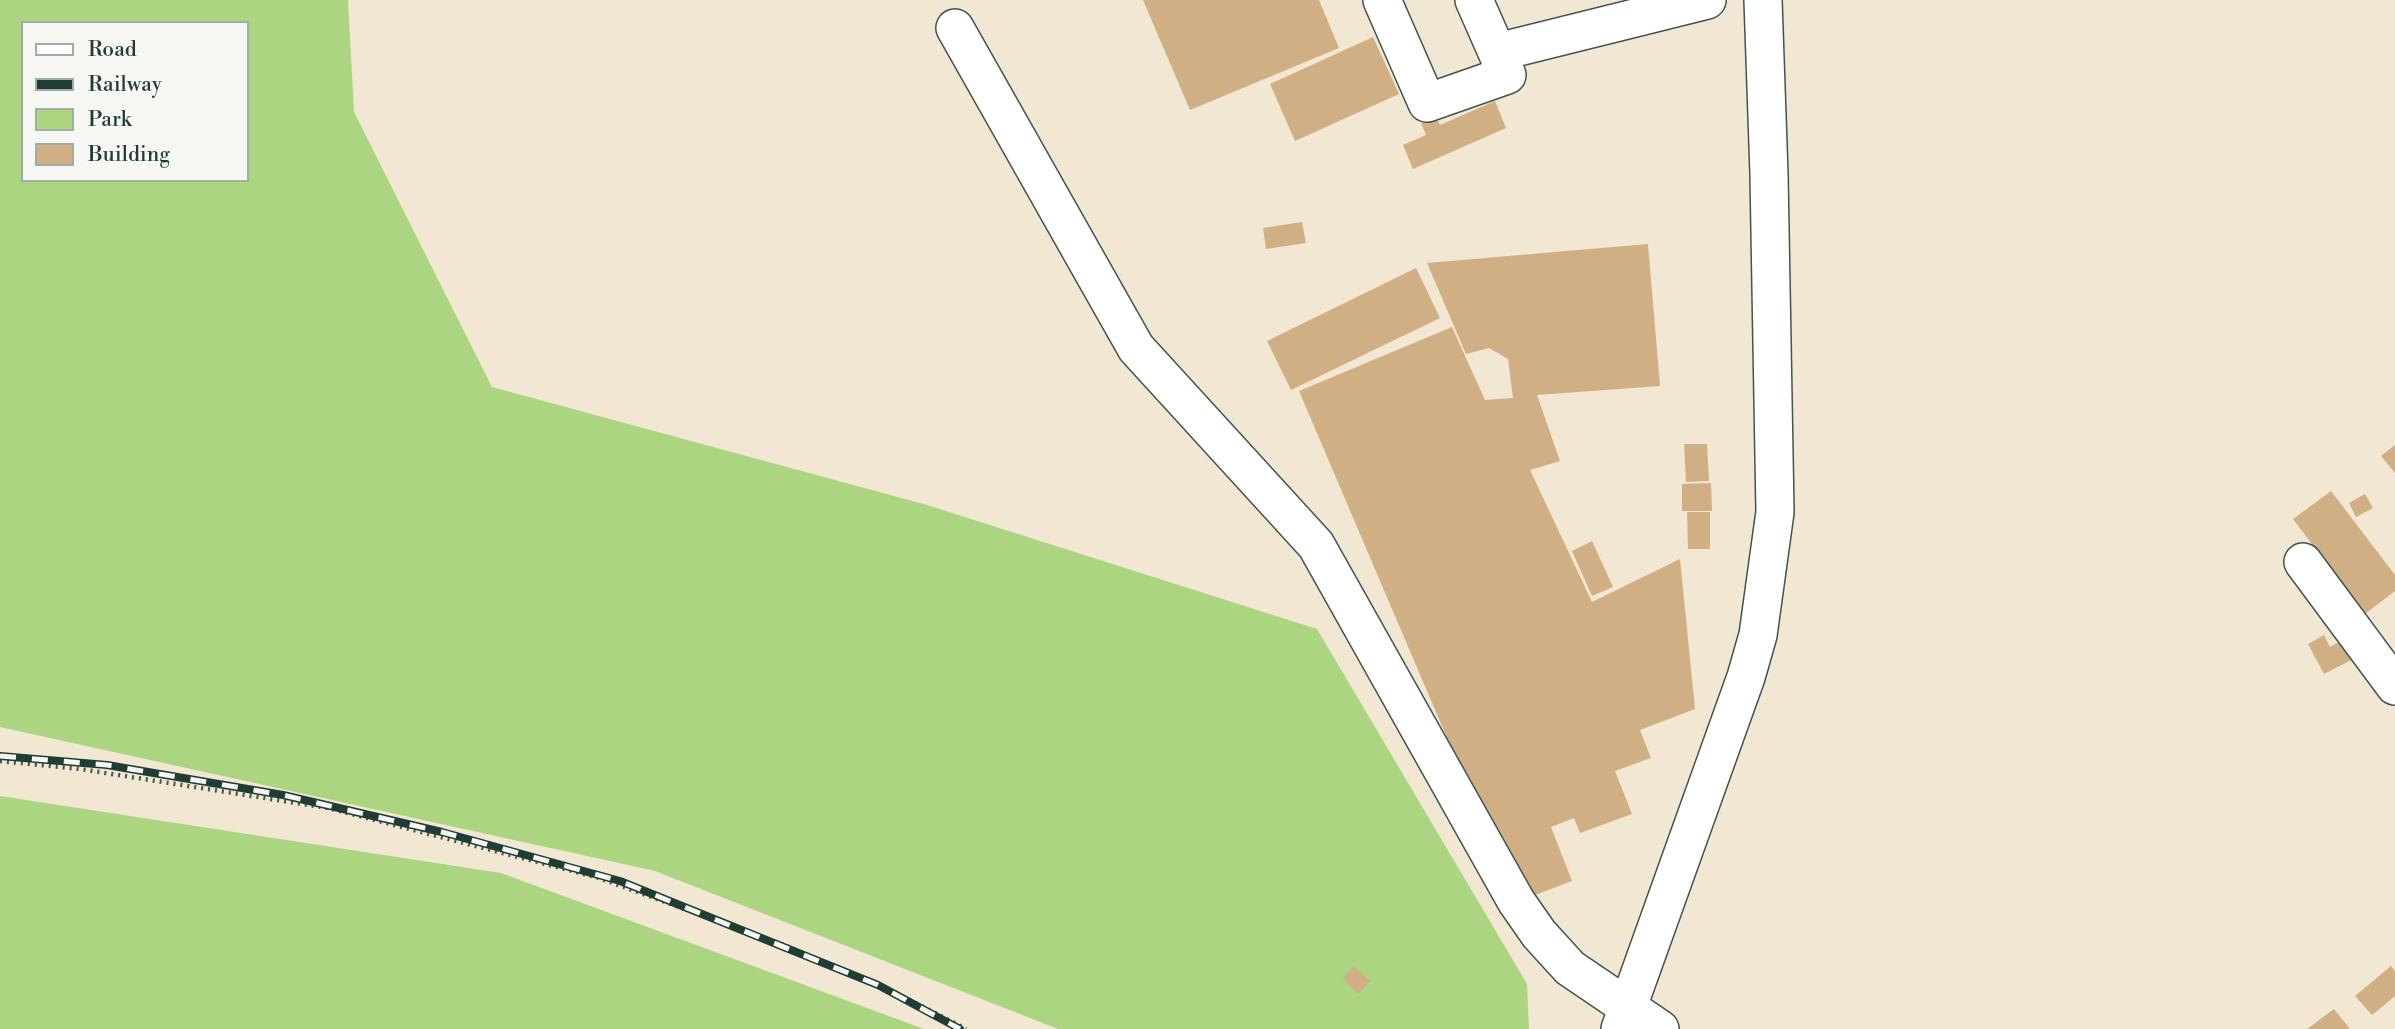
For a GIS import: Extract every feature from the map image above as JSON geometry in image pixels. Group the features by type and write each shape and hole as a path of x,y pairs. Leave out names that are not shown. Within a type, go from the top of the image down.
{"street":[{"path":"1382,0 1427,103 1507,75 1474,0"},
{"path":"1498,52 1707,0"},
{"path":"1624,1019 1746,677 1758,635 1774,526 1763,0"},
{"path":"955,28 1136,348 1316,545 1516,901 1539,934 1570,968 1624,1019 1660,1029"},
{"path":"2303,562 2395,686"}],"path":[{"path":"0,761 80,769 328,808 599,878 784,945 898,994 966,1029"}],"green space":[{"path":"0,0 348,0 354,112 492,387 927,505 1317,629 1527,984 1529,1029 1058,1029 655,871 0,727"},
{"path":"0,796 501,873 924,1029 0,1029"}],"building":[{"path":"1143,0 1319,0 1339,48 1190,110"},
{"path":"1373,37 1399,94 1295,141 1270,84"},
{"path":"1495,101 1506,128 1413,169 1403,145 1426,135 1421,123 1436,117 1440,125"},
{"path":"1302,222 1306,243 1266,249 1263,228"},
{"path":"1648,244 1660,386 1537,395 1560,461 1530,470 1592,602 1680,559 1695,709 1640,730 1651,758 1615,771 1632,814 1580,833 1574,818 1551,827 1572,881 1517,902 1299,391 1452,327 1485,400 1513,398 1508,359 1489,348 1466,354 1427,263"},
{"path":"1416,268 1440,318 1291,390 1267,341"},
{"path":"1684,444 1707,444 1709,481 1686,482"},
{"path":"2395,445 2395,473 2381,456"},
{"path":"1711,483 1712,511 1682,511 1682,484"},
{"path":"2331,491 2395,575 2395,591 2365,614 2293,519"},
{"path":"2365,494 2373,508 2356,517 2349,503"},
{"path":"1687,512 1710,512 1710,549 1688,549"},
{"path":"1592,541 1613,587 1592,596 1572,551"},
{"path":"2324,635 2330,647 2346,638 2357,657 2324,674 2308,644"},
{"path":"1354,966 1370,981 1358,994 1343,979"},
{"path":"2391,966 2395,971 2395,996 2372,1015 2355,996"},
{"path":"2334,1009 2350,1029 2307,1029"}],"railway":[{"path":"0,756 107,765 283,795 442,832 620,881 878,985 960,1029"}]}
